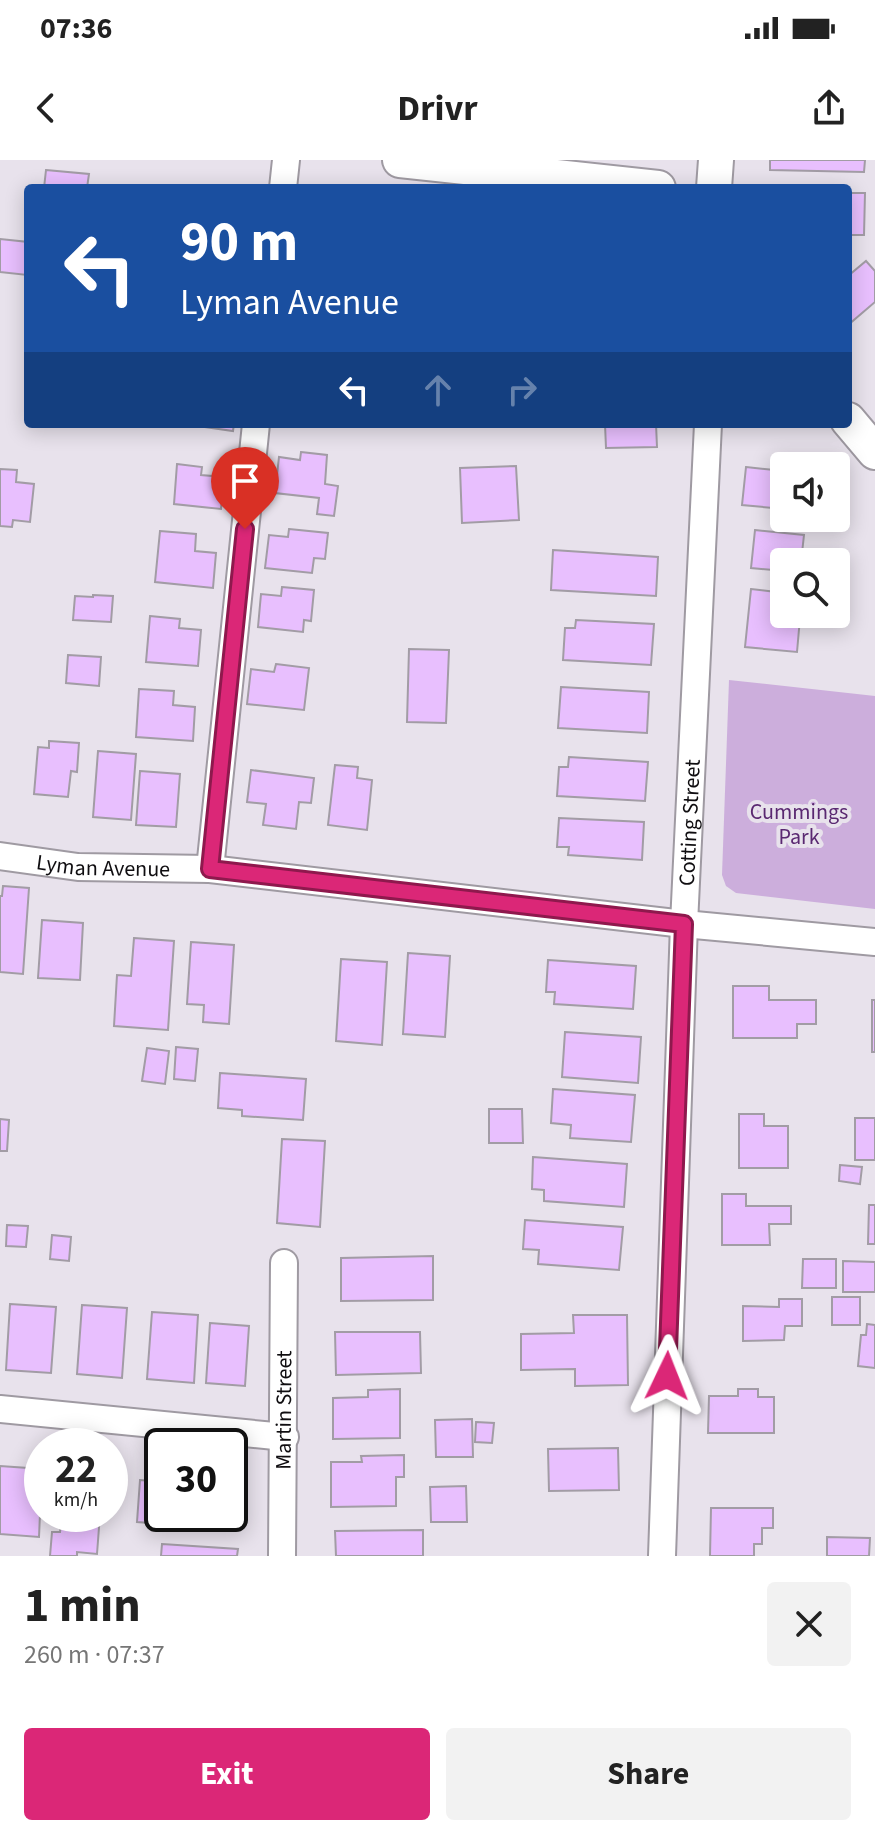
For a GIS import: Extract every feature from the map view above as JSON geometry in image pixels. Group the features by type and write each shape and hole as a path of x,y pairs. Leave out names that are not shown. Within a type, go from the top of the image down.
{"street":[{"path":"283,184 286,160"},
{"path":"400,160 621,184"},
{"path":"714,184 716,160"},
{"path":"852,425 875,452"},
{"path":"210,869 256,428"},
{"name":"Cotting Street","path":"662,1556 684,924 708,428"},
{"name":"Lyman Avenue","path":"0,856 78,867 210,869 684,924 875,942"},
{"name":"Martin Street","path":"282,1556 284,1263"},
{"path":"0,1409 285,1437"}],"green space":[{"name":"Cummings Park","path":"729,680 875,696 875,909 736,893 726,886 722,875"}],"building":[{"path":"770,160 865,160 864,172 770,170"},
{"path":"46,170 89,174 88,184 44,184"},
{"path":"852,193 865,193 864,235 852,235"},
{"path":"0,239 24,242 24,275 0,272"},
{"path":"866,261 875,271 875,302 852,322 852,273"},
{"path":"605,428 656,428 657,447 606,448"},
{"path":"301,452 327,455 325,484 338,486 334,516 317,514 319,498 275,493 279,457 300,460"},
{"path":"177,464 202,467 201,475 224,477 221,509 174,504"},
{"path":"516,466 519,520 462,523 460,468"},
{"path":"746,467 770,470 770,508 742,505"},
{"path":"0,469 17,470 16,482 34,484 30,522 13,520 12,527 0,526"},
{"path":"289,529 328,533 325,559 314,558 312,573 265,568 269,535 288,537"},
{"path":"755,530 804,535 803,548 770,548 770,570 751,568"},
{"path":"160,531 196,534 195,551 216,553 213,588 155,582"},
{"path":"553,550 658,557 656,596 551,590"},
{"path":"282,587 314,590 311,621 304,620 303,632 258,627 261,594 281,596"},
{"path":"751,589 770,591 770,628 799,628 797,652 745,647"},
{"path":"75,596 113,596 111,622 73,620"},
{"path":"150,616 180,619 179,628 201,630 198,666 146,662"},
{"path":"576,620 654,624 651,665 563,660 565,628 575,628"},
{"path":"409,649 449,650 446,723 407,722"},
{"path":"68,655 101,657 99,686 66,683"},
{"path":"276,664 309,668 304,710 247,704 251,669 274,672"},
{"path":"561,687 649,692 647,733 558,728"},
{"path":"139,689 174,691 173,705 195,707 193,741 136,737"},
{"path":"49,741 79,743 77,772 71,771 68,797 34,794 38,747 49,748"},
{"path":"98,751 136,754 131,820 93,817"},
{"path":"569,757 648,762 645,801 557,796 559,767 568,767"},
{"path":"335,765 358,767 357,778 372,780 367,830 328,825"},
{"path":"251,770 314,778 311,803 299,802 296,829 263,825 266,804 247,802"},
{"path":"140,771 180,774 176,827 136,825"},
{"path":"559,818 644,822 642,860 568,855 569,847 557,847"},
{"path":"3,886 29,888 23,974 0,972 0,896"},
{"path":"42,920 83,923 80,980 38,978"},
{"path":"134,938 174,941 168,1030 114,1026 117,975 131,976"},
{"path":"191,942 234,945 229,1024 203,1022 204,1005 187,1004"},
{"path":"408,953 450,956 445,1037 403,1034"},
{"path":"341,959 387,962 382,1045 336,1041"},
{"path":"548,960 636,966 633,1009 554,1004 555,992 546,992"},
{"path":"733,986 769,986 769,1000 816,1000 816,1024 797,1024 797,1038 733,1038"},
{"path":"872,1000 875,1000 875,1052 872,1052"},
{"path":"565,1032 641,1037 638,1083 562,1077"},
{"path":"176,1047 198,1049 195,1081 174,1079"},
{"path":"147,1048 169,1051 165,1084 142,1081"},
{"path":"220,1073 306,1079 303,1120 242,1116 242,1110 218,1108"},
{"path":"553,1089 635,1095 631,1142 570,1138 571,1125 551,1123"},
{"path":"489,1109 522,1109 523,1143 489,1143"},
{"path":"739,1114 764,1114 764,1126 788,1126 788,1168 739,1168"},
{"path":"855,1118 875,1118 875,1160 855,1160"},
{"path":"0,1119 9,1120 7,1151 0,1151"},
{"path":"282,1139 325,1141 320,1227 277,1223"},
{"path":"533,1157 627,1164 624,1207 544,1201 544,1190 532,1189"},
{"path":"840,1165 862,1167 860,1184 839,1181"},
{"path":"722,1194 746,1194 746,1206 791,1206 791,1224 769,1224 770,1245 722,1245"},
{"path":"869,1205 875,1205 875,1244 868,1244"},
{"path":"525,1220 623,1227 619,1270 538,1264 539,1250 523,1249"},
{"path":"7,1225 28,1226 26,1247 6,1246"},
{"path":"52,1235 71,1237 69,1261 50,1259"},
{"path":"433,1256 433,1300 341,1301 341,1258"},
{"path":"803,1259 836,1259 836,1288 802,1288"},
{"path":"843,1261 875,1262 875,1292 843,1292"},
{"path":"832,1297 860,1297 860,1325 832,1325"},
{"path":"779,1299 802,1299 802,1326 785,1326 784,1340 743,1341 743,1306 779,1307"},
{"path":"10,1304 56,1307 51,1373 6,1370"},
{"path":"82,1305 127,1308 122,1378 77,1374"},
{"path":"152,1312 198,1315 194,1383 147,1379"},
{"path":"573,1315 627,1315 628,1385 575,1386 575,1369 521,1370 521,1334 574,1333"},
{"path":"210,1323 249,1326 245,1386 206,1383"},
{"path":"867,1324 875,1325 875,1368 858,1366 861,1335 866,1335"},
{"path":"335,1332 420,1332 421,1373 336,1375"},
{"path":"400,1389 400,1438 333,1439 333,1398 368,1397 368,1390"},
{"path":"738,1389 758,1389 758,1397 774,1397 774,1433 708,1433 709,1396 738,1396"},
{"path":"472,1419 473,1457 436,1457 435,1420"},
{"path":"476,1422 494,1423 492,1443 475,1442"},
{"path":"618,1448 619,1490 549,1491 548,1449"},
{"path":"404,1455 404,1477 396,1477 396,1506 331,1507 331,1462 362,1462 361,1456"},
{"path":"0,1466 24,1468 24,1532 39,1532 39,1537 0,1534"},
{"path":"140,1480 144,1480 144,1523 137,1522"},
{"path":"466,1486 467,1522 431,1522 430,1487"},
{"path":"711,1508 773,1508 773,1528 762,1528 762,1544 754,1544 754,1556 710,1556"},
{"path":"423,1530 423,1556 336,1556 335,1531"},
{"path":"52,1532 99,1532 97,1554 77,1552 77,1556 50,1556"},
{"path":"827,1537 870,1538 869,1556 827,1556"},
{"path":"162,1544 238,1549 237,1556 161,1556"}],"route":[{"path":"245,529 210,869 684,924 667,1376"}]}
